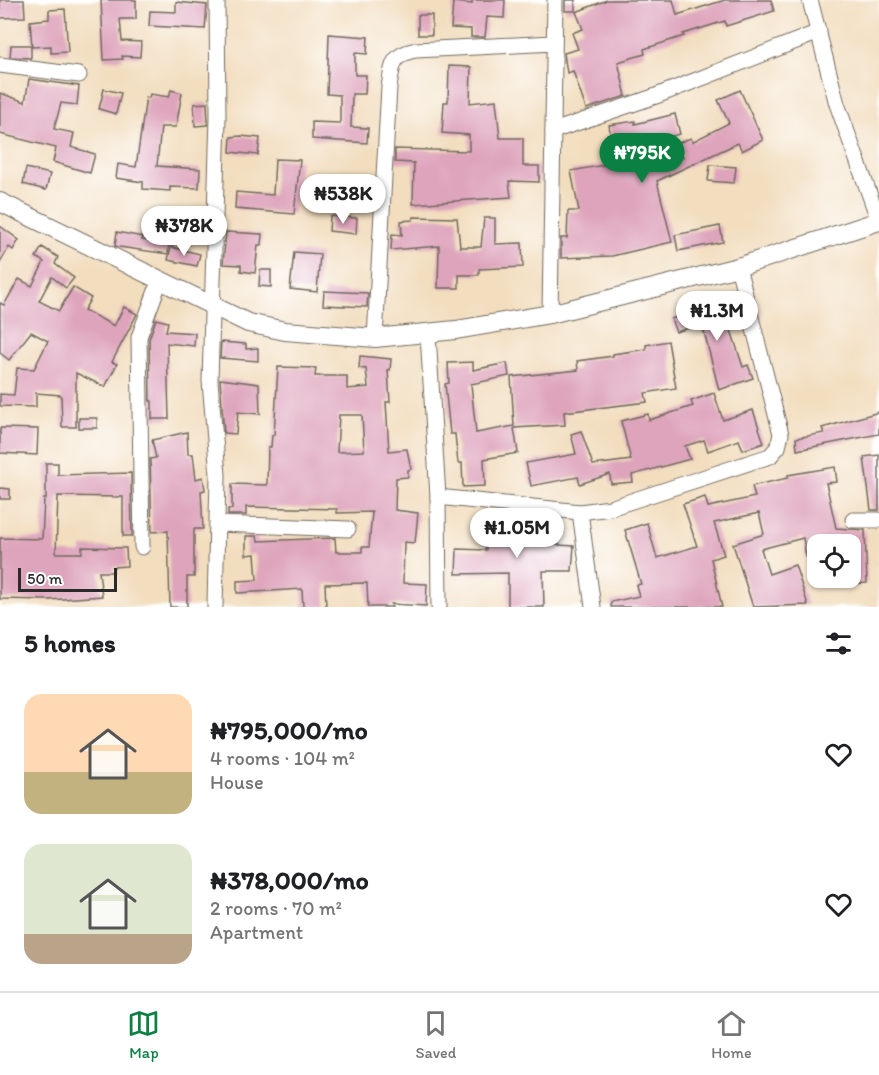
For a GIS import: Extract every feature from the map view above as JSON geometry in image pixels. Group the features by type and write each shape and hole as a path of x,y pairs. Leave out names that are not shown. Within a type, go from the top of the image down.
{"street":[{"path":"215,607 219,524 218,475 210,381 210,334 214,308 218,117 217,0"},
{"path":"550,314 555,0"},
{"path":"0,202 214,308 266,328 375,338 428,334 550,314 738,267 879,221 837,104 810,0"},
{"path":"553,131 656,96 819,32"},
{"path":"375,338 389,87 393,62 402,53 416,50 555,44"},
{"path":"0,64 79,75"},
{"path":"438,496 580,512 610,508 770,456 778,447 781,434 738,267"},
{"path":"142,547 139,337 160,280"},
{"path":"428,334 438,496 439,607"},
{"path":"580,512 594,607"},
{"path":"853,520 879,520"},
{"path":"219,524 348,529"}],"building":[{"path":"0,0 24,0 25,17 0,18"},
{"path":"101,0 136,0 136,19 120,19 122,41 141,42 140,57 122,56 123,59 104,60"},
{"path":"472,0 505,0 504,18 487,17 485,37 471,37 471,29 451,28 453,2 472,4"},
{"path":"565,0 575,0 575,11 565,11"},
{"path":"607,0 673,0 677,15 725,0 771,0 774,11 726,26 725,21 683,34 684,36 644,49 645,54 618,62 626,96 586,109 573,71 567,73 564,53 578,49 572,33 583,29 576,12"},
{"path":"176,2 207,5 205,29 149,26 150,11 176,12"},
{"path":"65,9 68,52 51,53 51,46 32,47 30,21 49,19 49,10"},
{"path":"418,15 432,15 432,35 418,35"},
{"path":"329,34 368,37 367,54 355,53 355,75 366,75 365,94 352,94 351,127 368,128 367,143 312,139 312,122 340,123 340,95 327,94"},
{"path":"11,45 31,45 31,58 10,57"},
{"path":"449,66 471,67 470,103 496,100 500,138 523,138 523,166 539,166 539,182 509,181 511,197 413,204 414,163 395,162 395,149 469,151 469,135 442,133 444,102 448,102"},
{"path":"29,79 79,86 77,105 61,103 54,129 74,133 71,147 95,154 90,173 53,162 56,148 0,134 0,93 25,102"},
{"path":"104,89 121,93 116,114 99,109"},
{"path":"171,90 182,93 176,127 161,127 157,166 200,169 199,188 170,187 170,191 143,189 143,182 116,178 118,164 136,167 146,97 149,98 150,94 169,97"},
{"path":"740,90 763,140 742,151 738,143 657,181 672,242 612,256 561,258 561,238 567,238 568,211 579,211 571,171 615,163 609,125 635,121 635,124 675,114 680,134 638,144 642,168 653,166 654,169 683,157 678,143 691,138 692,142 729,123 718,100"},
{"path":"207,103 208,125 195,126 194,104"},
{"path":"231,137 260,138 258,155 230,152"},
{"path":"275,159 300,160 294,214 235,209 236,192 273,195"},
{"path":"710,165 736,167 734,183 708,181"},
{"path":"26,168 50,174 46,190 23,184"},
{"path":"330,216 357,218 356,234 329,231"},
{"path":"413,217 457,218 460,247 481,247 484,218 495,218 495,244 522,243 523,267 479,269 479,275 459,275 459,288 438,288 439,246 391,250 392,234 402,235 401,221 413,220"},
{"path":"0,226 19,240 13,250 9,247 0,263"},
{"path":"720,226 723,242 678,251 675,235"},
{"path":"117,232 143,237 142,240 169,242 168,254 115,246"},
{"path":"226,232 262,234 261,245 258,245 255,273 241,271 241,265 223,264"},
{"path":"42,247 58,257 55,264 74,278 66,288 52,277 39,301 59,311 73,287 91,298 84,310 114,326 124,307 137,314 112,362 117,364 105,387 76,373 76,427 62,427 61,395 36,393 36,407 0,406 0,394 14,395 17,368 34,369 48,341 31,332 9,360 0,353 0,303 4,305 19,279 32,286 44,262 36,257"},
{"path":"171,247 200,254 197,266 168,260"},
{"path":"294,252 320,254 317,292 290,289"},
{"path":"260,270 271,270 271,287 259,286"},
{"path":"324,291 368,293 367,307 323,305"},
{"path":"720,296 743,367 748,365 753,378 719,390 702,324 676,332 671,319 698,311 696,304"},
{"path":"156,319 168,322 166,331 195,333 194,346 167,343 169,419 152,419 149,339"},
{"path":"668,341 676,388 645,393 647,402 564,412 565,425 514,428 518,453 484,459 485,486 463,487 462,463 458,463 455,434 450,434 445,384 449,383 448,363 473,362 473,370 507,363 509,376 471,384 476,433 514,426 511,377 578,370 577,361 646,349 646,345"},
{"path":"221,342 246,344 246,349 258,348 258,361 220,358"},
{"path":"360,356 391,359 390,370 388,370 390,402 386,402 389,451 407,449 411,469 408,470 408,477 396,478 395,510 418,513 415,543 404,542 403,583 427,584 426,606 391,604 392,607 368,607 367,583 325,584 326,607 303,607 302,589 237,593 237,581 257,580 255,554 246,555 246,536 257,536 258,541 335,538 336,552 362,552 362,547 369,547 372,512 337,513 337,509 246,507 246,515 228,515 228,509 232,509 232,484 267,485 268,447 271,447 272,435 274,435 278,367 316,368 315,376 347,376 347,389 368,387 366,369 359,368","holes":["339,415 362,415 364,451 337,452"]},
{"path":"220,379 259,384 260,414 238,412 236,434 224,433"},
{"path":"714,393 723,420 753,410 764,443 743,450 739,440 708,451 704,440 685,446 690,459 632,475 633,482 611,484 610,474 580,484 578,477 531,486 526,463 576,454 571,434 581,431 593,465 631,460 621,421 648,414 649,420 693,406 691,401"},
{"path":"879,412 879,434 797,450 796,438 824,433 822,428"},
{"path":"79,418 97,418 97,428 79,428"},
{"path":"0,428 38,429 37,455 0,453"},
{"path":"187,432 188,454 193,454 196,479 203,477 205,490 201,491 203,529 194,529 194,577 187,577 187,607 170,607 168,531 152,532 150,459 156,458 152,440"},
{"path":"879,455 879,510 871,510 864,457"},
{"path":"46,463 58,463 58,475 131,473 132,536 123,536 123,497 58,496 56,553 82,553 82,547 126,548 127,566 113,567 113,572 99,572 102,596 49,600 0,599 0,538 42,539 44,499 46,499"},
{"path":"835,467 837,482 826,483 836,528 865,530 867,583 861,583 861,534 807,534 807,557 803,538 761,549 769,574 795,565 808,605 753,607 733,544 764,534 759,513 714,523 724,555 711,559 722,607 611,607 611,602 639,596 636,585 641,584 625,530 647,523 657,558 697,546 683,504 705,497 708,507 755,497 752,486 788,478 788,475"},
{"path":"0,488 10,489 10,499 0,499"},
{"path":"521,516 543,518 542,544 574,546 572,571 543,571 544,607 508,607 508,573 456,574 457,549 486,550 487,519 521,519"}]}
